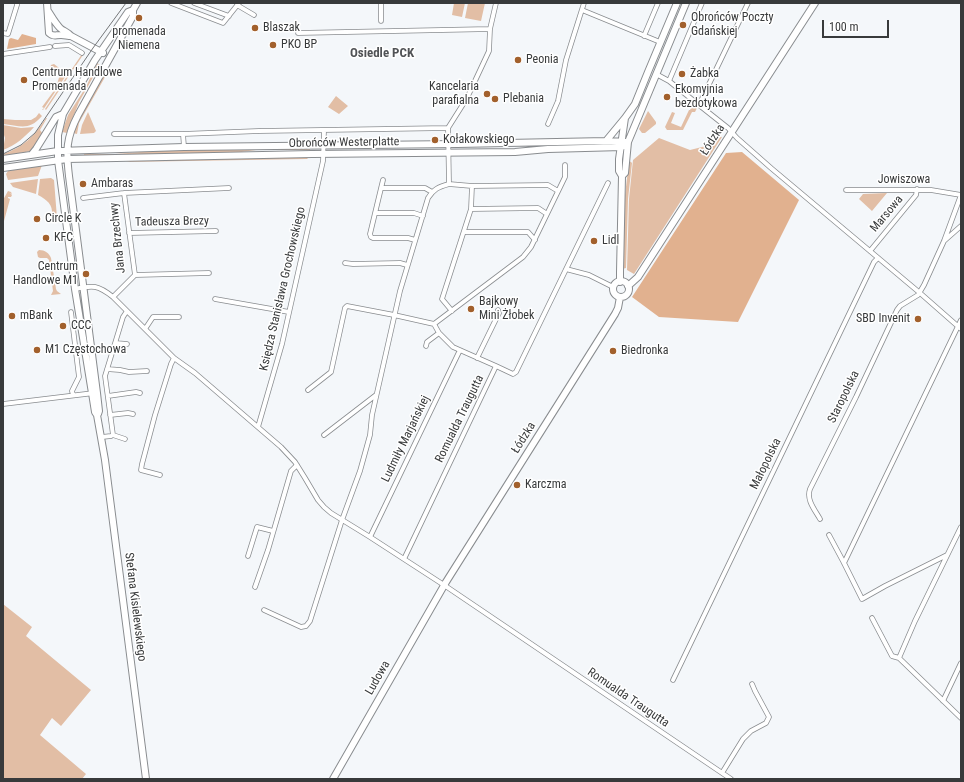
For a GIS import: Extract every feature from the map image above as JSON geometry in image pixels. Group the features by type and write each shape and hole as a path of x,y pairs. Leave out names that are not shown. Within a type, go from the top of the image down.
{"main road":[{"path":"47,3 49,33 52,36 71,36"},
{"path":"32,154 56,117 63,114 101,52 128,12 133,10 137,3"},
{"path":"606,141 635,104 677,3"},
{"path":"620,282 622,176 619,172 619,159 624,144 634,126 686,3"},
{"name":"Łódzka","path":"628,286 638,277 815,3"},
{"name":"Stefana Kisielewskiego","path":"133,10 133,16 72,126 69,135 67,159 83,287 95,412 102,437 146,779"},
{"path":"48,11 58,26 60,33 57,36"},
{"path":"49,28 52,25 58,26 71,36 110,57"},
{"name":"Stefana Kisielewskiego","path":"63,114 59,130 58,160 75,289 94,393"},
{"path":"624,144 625,118"},
{"name":"Obrońców Westerplatte","path":"3,159 58,151 184,147 606,141 624,144"},
{"name":"Obrońców Westerplatte","path":"3,168 67,159 515,152 624,144"},
{"path":"624,282 628,286 629,290 624,296 620,297 614,294 613,287 617,283 624,282"},
{"name":"Łódzka","path":"443,587 615,314 620,297"},
{"name":"Ludowa","path":"332,779 443,587"}],"street":[{"path":"3,33 8,34 17,3"},
{"path":"171,3 223,23 238,4 254,15"},
{"path":"194,3 229,16"},
{"path":"381,3 381,21"},
{"path":"449,184 448,128 466,98 489,51 490,29 496,3"},
{"path":"548,124 558,100 566,60 584,3"},
{"path":"644,36 658,3"},
{"path":"669,80 702,3"},
{"path":"699,105 748,3"},
{"path":"582,10 660,42"},
{"path":"298,33 490,29"},
{"path":"3,54 69,45 82,53"},
{"path":"656,74 669,80 732,131 737,138 771,168 960,328"},
{"path":"114,134 183,134 204,132 448,128"},
{"name":"Księdza Stanisława Grochowskiego","path":"258,427 282,344 323,161 324,130"},
{"path":"183,134 184,147"},
{"path":"434,324 523,257 535,240 558,191 564,177 565,165"},
{"path":"383,180 370,234 371,237 408,238 415,240"},
{"name":"Romualda Traugutta","path":"404,559 496,366 513,374 516,372 608,183"},
{"path":"264,610 301,628 308,625 342,520 360,471 370,435 376,395 400,291 428,198 432,192 438,187 449,184 472,186 548,185 558,191"},
{"path":"452,311 442,299 471,209 472,186"},
{"path":"83,198 124,193 229,188"},
{"path":"381,188 425,188 432,192"},
{"name":"Marsowa","path":"870,251 916,195 917,189"},
{"name":"Jowiszowa","path":"846,190 917,189 935,190 961,195"},
{"name":"Jana Brzechwy","path":"113,297 134,276 124,193"},
{"path":"920,293 944,241 961,195"},
{"path":"471,209 538,208 547,214"},
{"path":"375,213 414,213 423,216"},
{"path":"944,241 961,226"},
{"name":"Tadeusza Brezy","path":"129,233 216,232"},
{"path":"464,232 528,232 535,240"},
{"name":"Małopolska","path":"673,680 874,262 878,258"},
{"path":"345,263 400,263 407,265"},
{"path":"566,269 589,275 613,287"},
{"path":"134,276 209,273"},
{"name":"Romualda Traugutta","path":"75,289 93,286 103,289 113,297 174,358 195,373 281,447 297,465 318,500 327,510 404,559 443,587 731,779"},
{"name":"Staropolska","path":"820,519 809,500 810,489 897,310 900,306 920,293"},
{"path":"215,299 289,312"},
{"path":"308,390 331,372 345,308 347,306 434,324 439,333 453,347 496,366"},
{"path":"478,358 499,313 498,310"},
{"path":"71,312 79,377 72,391 73,396"},
{"path":"113,434 105,376 123,317 128,312"},
{"path":"145,329 153,318 179,317"},
{"path":"844,563 960,328 961,320"},
{"path":"426,346 428,342 439,333"},
{"path":"115,343 127,344"},
{"name":"Ludmiły Marjańskiej","path":"370,537 460,350"},
{"path":"160,475 141,470 155,415 174,358"},
{"path":"107,369 129,372 147,371"},
{"path":"108,396 136,392 140,393"},
{"path":"3,404 94,393"},
{"path":"324,435 376,395"},
{"path":"110,416 128,413 133,414"},
{"path":"102,437 111,436 113,434 125,439"},
{"path":"255,587 291,471 297,465"},
{"path":"248,556 257,527 273,531"},
{"path":"899,658 915,621 961,527"},
{"path":"829,535 862,600 885,586 947,555"},
{"path":"872,618 892,656 899,658 961,718"},
{"path":"942,701 961,663"},
{"path":"722,773 743,739 751,731 768,720 769,717 752,684"}],"shaded area":[{"path":"454,3 465,3 462,17 452,15"},
{"path":"468,3 485,3 481,21 465,18"},
{"path":"22,34 36,38 36,44 7,49 9,39 11,38 18,40"},
{"path":"82,54 83,55 46,110 45,109"},
{"path":"97,63 100,65 79,102 67,133 62,132 68,115 86,87"},
{"path":"54,64 67,74 43,110 42,110 44,108 42,107 56,88 60,74 50,69 51,65"},
{"path":"106,69 109,70 79,123 77,134 73,133 77,123"},
{"path":"336,96 348,106 339,114 328,107"},
{"path":"693,105 697,108 695,112 692,112 683,130 667,130 665,127 672,112 675,113 671,123 681,127"},
{"path":"648,111 656,124 645,133 642,133 639,129"},
{"path":"88,112 96,131 94,133 80,134 82,125"},
{"path":"39,113 42,116 29,126 3,124 3,119 31,120"},
{"path":"46,118 40,130 43,134 31,151 3,156 3,154 17,148 28,140"},
{"path":"3,125 21,128 34,127 12,146 3,150 5,138"},
{"path":"715,136 722,137 634,274 627,270 629,199 633,160 659,138 690,150 706,146"},
{"path":"310,148 310,150 256,150 234,153 84,157 84,154 115,154 154,151"},
{"path":"742,152 799,200 738,322 659,317 632,297 726,153"},
{"path":"309,157 307,159 126,162 134,160"},
{"path":"629,161 632,163 628,199 626,268 622,269 624,204"},
{"path":"42,165 38,176 8,180 6,174 8,171"},
{"path":"51,178 54,180 57,218 52,215 52,208 49,203 38,195 40,179"},
{"path":"38,179 36,194 13,187 10,183"},
{"path":"8,191 11,192 12,194 10,193 12,195 11,197 8,197 10,199 4,221 3,200"},
{"path":"887,193 872,211 859,199 863,194"},
{"path":"39,250 48,253 51,258 56,289 61,294 51,295 53,291 49,260 47,258 38,257 37,252"},
{"path":"3,604 32,627 26,636 91,690 61,726 52,718 40,735 86,774 82,779 3,779"}],"tram line":[{"path":"3,154 21,145 35,133 93,48 126,3"}],"place":[{"name":"promenada Niemena","path":"139,18"},
{"name":"Obrońców Poczty Gdańskiej","path":"683,25"},
{"name":"Blaszak","path":"255,28"},
{"name":"PKO BP","path":"273,45"},
{"name":"Peonia","path":"518,60"},
{"name":"Żabka","path":"682,74"},
{"name":"Centrum Handlowe Promenada","path":"24,80"},
{"name":"Kancelaria parafialna","path":"487,94"},
{"name":"Ekomyjnia bezdotykowa","path":"667,97"},
{"name":"Plebania","path":"495,99"},
{"name":"Kołakowskiego","path":"435,140"},
{"name":"Ambaras","path":"83,184"},
{"name":"Circle K","path":"37,219"},
{"name":"KFC","path":"46,238"},
{"name":"Lidl","path":"594,241"},
{"name":"Centrum Handlowe M1","path":"86,274"},
{"name":"Bajkowy Mini Żłobek","path":"471,309"},
{"name":"mBank","path":"12,316"},
{"name":"SBD Invenit","path":"918,319"},
{"name":"CCC","path":"63,326"},
{"name":"M1 Częstochowa","path":"37,350"},
{"name":"Biedronka","path":"613,351"},
{"name":"Karczma","path":"517,485"}],"district":[{"name":"Osiedle PCK","path":"382,54"}]}
